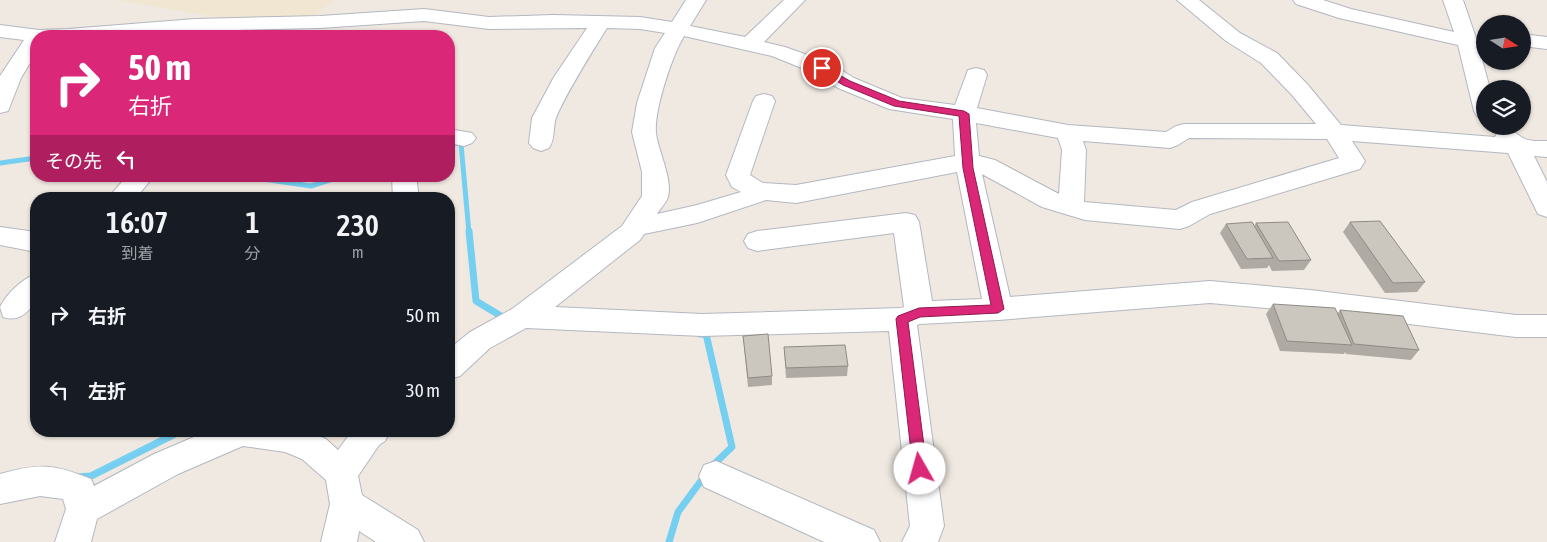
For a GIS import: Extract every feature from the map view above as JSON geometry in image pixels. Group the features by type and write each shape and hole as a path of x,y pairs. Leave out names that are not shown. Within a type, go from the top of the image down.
{"street":[{"path":"325,29 342,0"},
{"path":"455,362 480,340 522,318 631,233 637,226 655,197 654,172 644,132 648,103 666,48 696,0"},
{"path":"750,44 795,0"},
{"path":"764,101 738,175 741,181 758,191 796,194 967,162 986,166 1051,201 1071,208 1180,220 1201,208 1353,161 1334,132 1300,90 1269,58 1233,37 1188,0"},
{"path":"1303,0 1346,14 1472,36"},
{"path":"1453,0 1472,36 1480,80"},
{"path":"239,30 325,29 424,15 489,23 640,23 678,29 778,51 814,65 846,83 898,104 1068,132 1170,140 1184,131 1334,132 1547,149"},
{"path":"541,143 544,118 548,110 565,77 602,22"},
{"path":"0,31 30,36"},
{"path":"1531,41 1547,43"},
{"path":"0,106 5,87 16,64 30,47"},
{"path":"976,75 964,114 967,162 998,309"},
{"path":"1068,132 1074,150 1071,208"},
{"path":"1506,135 1517,146 1547,208"},
{"path":"127,192 136,182"},
{"path":"637,226 662,223 706,212 756,196 758,191"},
{"path":"757,241 906,222 927,526 920,542"},
{"path":"0,236 30,241"},
{"path":"13,309 30,291"},
{"path":"522,318 702,325 911,316 1210,292 1310,301 1516,326 1547,326"},
{"path":"83,510 166,464 229,437"},
{"path":"279,437 313,440 344,489 406,542"},
{"path":"339,542 344,489 367,437"},
{"path":"716,476 862,542"},
{"path":"0,488 35,480 59,481 79,490 83,510 73,542"}],"shaded area":[{"path":"117,0 334,0 310,19 233,20"}],"building":[{"path":"1380,221 1425,282 1393,283 1350,222"},
{"path":"1252,222 1273,258 1247,259 1226,224"},
{"path":"1288,222 1311,260 1279,261 1256,223"},
{"path":"1273,304 1335,308 1352,345 1287,341"},
{"path":"1340,310 1403,316 1419,350 1354,344"},
{"path":"768,334 772,376 748,378 743,336"},
{"path":"845,345 848,366 786,368 784,347"}],"waterway":[{"path":"455,143 461,144 469,233"},
{"path":"0,163 30,159"},
{"path":"283,182 311,186 323,182"},
{"path":"469,231 476,301 506,319"},
{"path":"700,334 706,334 732,447 712,466"},
{"path":"77,477 91,476 169,437"},
{"path":"669,542 678,512 706,474"}],"route":[{"path":"822,68 846,83 898,104 964,114 968,168 998,309 919,313 902,319 920,469"}]}
